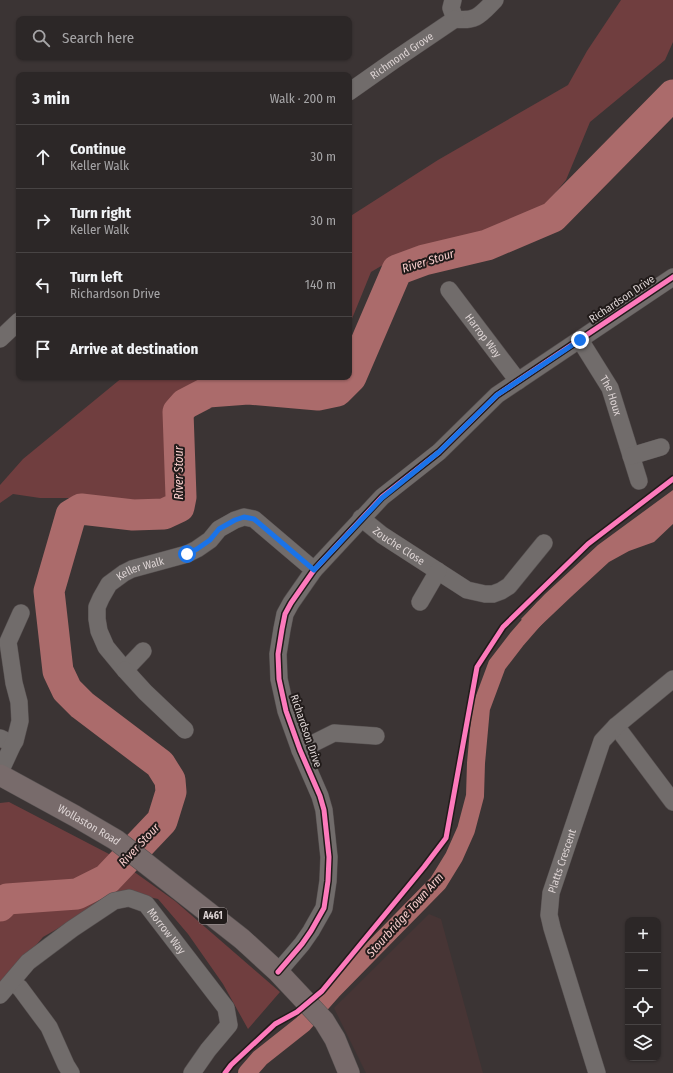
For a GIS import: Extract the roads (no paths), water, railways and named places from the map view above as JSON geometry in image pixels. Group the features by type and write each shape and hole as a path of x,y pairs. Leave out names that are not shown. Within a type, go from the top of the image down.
{"main road":[{"name":"Wollaston Road","path":"0,774 116,840 242,939 285,979 324,1021 335,1039 349,1073"}],"street":[{"path":"453,0 451,8 455,19 462,20 477,18 495,0"},
{"name":"Richmond Grove","path":"352,90 393,60 455,19"},
{"name":"Richardson Drive","path":"285,979 302,944 324,908 328,881 329,857 324,810 320,796 300,750 286,711 279,678 278,654 285,614 290,603 314,570 361,518 382,498 439,452 497,395 673,277"},
{"name":"Harrop Way","path":"449,290 518,382"},
{"path":"0,339 16,324"},
{"name":"The Houx","path":"580,340 610,388 639,481"},
{"path":"631,456 661,446"},
{"name":"Keller Walk","path":"185,730 145,692 106,647 99,631 97,607 100,598 110,584 132,568 187,554 197,549 210,540 219,529 244,517 254,519 314,570"},
{"name":"Zouche Close","path":"361,518 382,535 467,590 485,594 493,594 509,586 544,543"},
{"path":"420,602 438,571"},
{"path":"0,774 6,741 15,741 20,721 19,702 14,683 8,642 22,613"},
{"path":"125,670 143,651"},
{"name":"Platts Crescent","path":"597,1073 552,928 549,915 551,893 602,741 616,726 673,679"},
{"path":"616,726 673,802"},
{"path":"300,750 334,733 376,736"},
{"name":"Morrow Way","path":"0,995 28,962 72,929 114,901 130,898 146,904 226,1008 229,1025 208,1050 192,1073"},
{"path":"12,982 20,988 49,1027 66,1065 72,1073"}],"waterway":[{"name":"River Stour","path":"352,375 397,270 424,260 487,245 553,217 673,95"},
{"name":"River Stour","path":"0,906 7,899 77,894 107,879 162,821 171,792 170,780 160,764 82,705 67,690 58,671 49,591 71,515 81,509 133,515 164,514 179,507 181,497 178,412 185,404 208,392 248,389 318,395 337,391 348,380"},
{"name":"Stourbridge Town Arm","path":"247,1073 260,1058 303,1024 332,991 438,883 454,857 466,830 475,796 476,763 481,708 497,665 544,608"}]}
